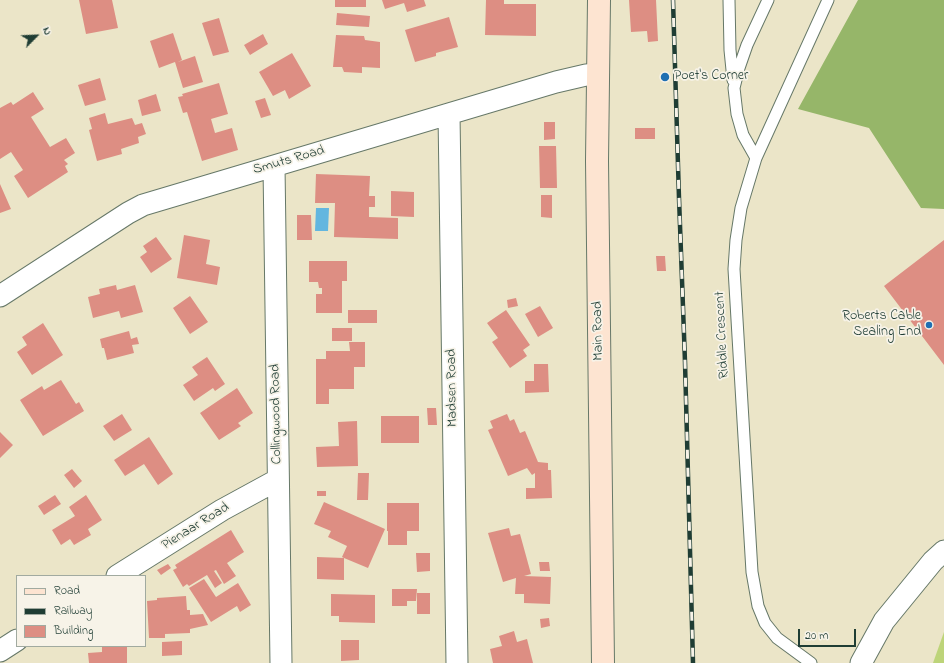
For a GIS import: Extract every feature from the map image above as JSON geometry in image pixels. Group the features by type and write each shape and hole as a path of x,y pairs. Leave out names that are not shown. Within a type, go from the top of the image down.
{"main road":[{"name":"Main Road","path":"599,0 597,161 603,663"}],"street":[{"name":"Smuts Road","path":"0,296 128,213 143,205 556,82 586,75 598,74"},
{"name":"Madsen Road","path":"449,114 457,663"},
{"name":"Collingwood Road","path":"274,166 277,480 281,663"},
{"name":"Pienaar Road","path":"119,575 222,510 277,480"},
{"path":"861,663 884,621 933,560 944,551"},
{"path":"0,651 16,641"}],"lane":[{"path":"729,0 730,50 737,114 743,135 756,158"},
{"path":"734,88 745,51 768,0"},
{"name":"Riddle Crescent","path":"811,663 777,638 765,623 758,606 752,572 734,269 736,240 741,208 756,158 828,0"}],"green space":[{"path":"858,0 944,0 944,209 921,208 869,128 798,109"},
{"path":"944,632 944,663 933,663"}],"water":[{"path":"316,208 329,208 328,231 315,231"}],"building":[{"path":"79,0 112,0 118,28 86,34"},
{"path":"335,0 366,0 366,7 335,7"},
{"path":"382,0 424,0 426,6 407,12 404,3 385,9"},
{"path":"486,0 504,0 504,4 536,4 536,36 485,35"},
{"path":"629,0 656,0 658,41 648,42 647,31 631,32"},
{"path":"337,13 370,16 369,27 336,25"},
{"path":"449,17 458,47 436,53 436,56 415,62 405,30"},
{"path":"219,18 229,52 213,56 202,23"},
{"path":"173,33 182,60 178,62 195,56 203,82 183,88 175,62 159,68 150,41"},
{"path":"263,34 268,44 250,55 244,45"},
{"path":"336,35 364,36 365,40 380,42 380,68 362,67 362,73 344,72 342,67 333,67"},
{"path":"292,53 311,86 289,99 285,90 273,96 259,72"},
{"path":"100,78 106,100 85,106 78,85"},
{"path":"219,83 228,114 211,119 215,133 232,128 238,150 202,161 187,112 183,113 178,97 183,96 182,94"},
{"path":"33,92 44,109 31,117 50,147 66,138 75,153 64,160 68,164 65,166 68,172 28,198 14,176 23,170 11,152 0,159 0,108 11,102 13,105"},
{"path":"156,94 161,111 142,116 138,100"},
{"path":"265,98 271,115 261,118 255,101"},
{"path":"105,113 108,124 132,118 135,125 142,123 146,134 138,137 139,143 121,149 122,154 97,161 89,130 92,129 89,118"},
{"path":"544,122 555,122 555,139 544,140"},
{"path":"635,128 655,128 655,139 635,139"},
{"path":"539,146 556,146 557,188 540,188"},
{"path":"316,174 370,176 369,196 375,196 375,207 369,207 369,217 398,218 398,239 334,237 335,203 315,203"},
{"path":"0,184 11,209 0,213"},
{"path":"391,191 414,192 414,217 391,216"},
{"path":"541,195 552,195 552,218 541,217"},
{"path":"297,215 311,215 312,240 297,240"},
{"path":"184,235 210,240 206,264 220,267 217,285 177,278"},
{"path":"156,237 172,259 151,273 140,257 147,252 143,246"},
{"name":"Roberts Cable Sealing End","path":"944,240 944,365 884,286"},
{"path":"656,256 665,256 666,271 657,271"},
{"path":"309,261 347,261 347,281 342,281 342,313 316,313 316,294 322,294 322,288 319,288 318,282 309,282"},
{"path":"116,285 117,290 135,285 143,312 121,318 119,311 93,318 88,297 100,294 99,289"},
{"path":"190,296 208,322 190,334 173,308"},
{"path":"516,298 518,306 508,308 507,300"},
{"path":"540,306 553,328 538,337 525,314"},
{"path":"348,310 377,310 377,323 348,323"},
{"path":"506,310 530,345 523,350 527,356 510,368 492,342 498,338 487,323"},
{"path":"43,323 63,355 32,375 17,352 27,345 22,337"},
{"path":"332,328 352,328 352,341 332,341"},
{"path":"129,331 131,339 137,337 139,344 132,345 134,353 107,360 100,339"},
{"path":"349,342 365,342 365,367 354,367 354,389 329,389 329,404 316,404 316,359 326,359 326,351 350,351"},
{"path":"207,357 225,384 215,391 213,388 194,401 183,385 198,375 192,367"},
{"path":"534,364 548,364 549,392 525,393 525,381 534,381"},
{"path":"61,380 76,404 79,402 84,411 43,436 20,400 42,386 44,390"},
{"path":"237,388 253,413 238,423 241,426 219,440 200,413"},
{"path":"427,408 436,408 437,425 428,425"},
{"path":"122,414 132,430 114,441 103,426"},
{"path":"507,414 510,421 514,419 520,433 525,431 538,462 548,463 548,470 551,470 552,498 526,499 526,488 535,488 535,473 532,475 527,468 508,476 488,430 493,428 490,421"},
{"path":"381,416 419,416 419,443 381,443"},
{"path":"357,421 358,466 317,467 316,447 339,446 338,422"},
{"path":"0,432 13,445 0,458"},
{"path":"149,437 173,474 158,485 144,464 125,476 114,460"},
{"path":"72,469 82,481 74,488 64,475"},
{"path":"358,473 369,473 368,500 357,500"},
{"path":"317,491 326,491 326,496 317,496"},
{"path":"55,495 61,504 44,515 38,506"},
{"path":"86,495 102,520 88,529 91,535 74,545 70,539 61,545 52,530 75,516 69,507"},
{"path":"324,502 385,529 368,568 342,557 347,546 328,537 331,531 314,524"},
{"path":"387,503 419,503 419,531 407,531 407,545 388,545"},
{"path":"509,528 511,536 520,534 531,574 524,576 551,577 550,604 524,603 524,594 515,594 516,578 503,582 488,533"},
{"path":"231,530 244,552 227,563 236,576 224,584 216,570 214,571 222,583 215,588 207,575 189,586 187,584 183,587 173,570 177,568 175,565"},
{"path":"416,553 430,553 430,571 417,572"},
{"path":"317,557 344,558 344,580 317,579"},
{"path":"539,562 549,562 550,571 540,571"},
{"path":"168,564 171,568 161,575 157,570"},
{"path":"204,579 216,597 238,583 251,605 240,612 237,606 211,622 189,588"},
{"path":"392,589 417,589 416,601 407,601 407,606 392,606"},
{"path":"417,593 430,593 430,614 417,614"},
{"path":"331,594 375,595 375,623 339,622 339,616 331,616"},
{"path":"186,596 187,610 190,610 190,615 203,614 208,625 190,629 190,633 165,634 165,638 149,638 147,601 157,600 157,598"},
{"path":"549,618 550,626 541,628 540,619"},
{"path":"514,631 517,642 527,639 533,663 493,663 490,649 502,646 499,636"},
{"path":"341,640 359,640 359,660 341,661"},
{"path":"182,641 182,655 162,656 162,642"},
{"path":"102,647 127,647 127,663 89,663 88,653 102,652"}],"railway":[{"path":"673,0 693,663"}],"place":[{"name":"Poet's Corner","path":"665,77"},
{"name":"Roberts Cable Sealing End","path":"929,325"}]}
